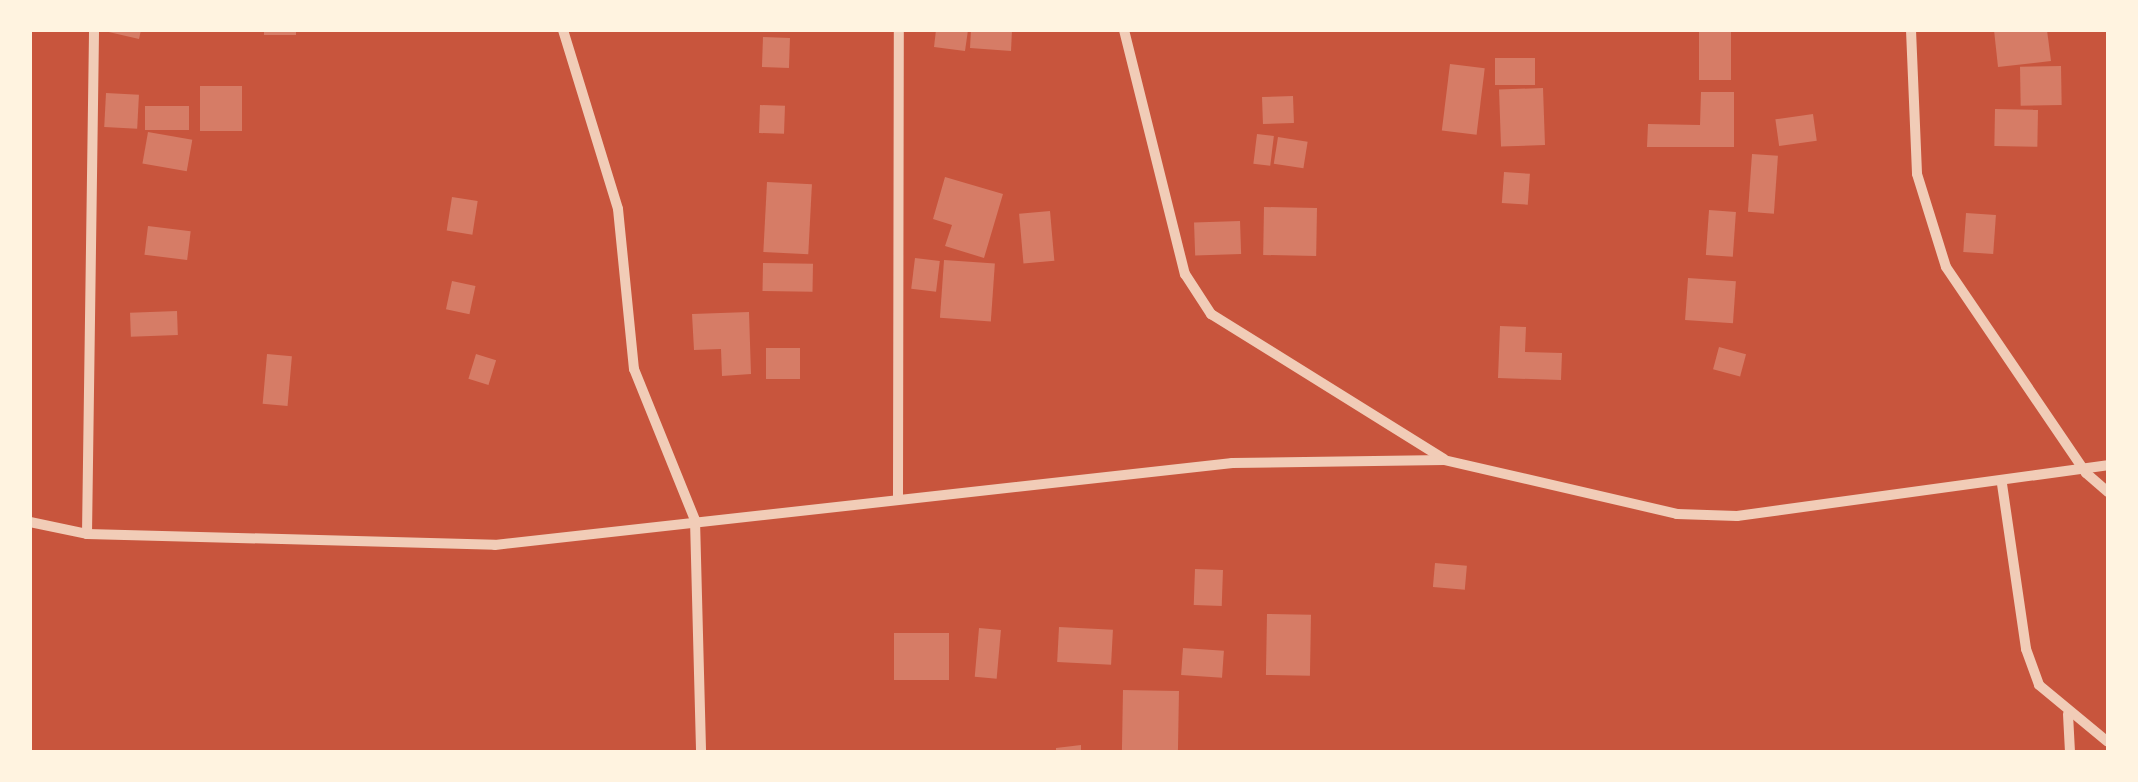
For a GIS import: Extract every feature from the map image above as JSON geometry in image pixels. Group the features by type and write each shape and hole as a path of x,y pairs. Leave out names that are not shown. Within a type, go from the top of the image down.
{"street":[{"path":"87,534 94,30"},
{"path":"563,30 618,209 634,369 695,520 701,752"},
{"path":"898,498 900,30"},
{"path":"1124,30 1185,274 1211,314 1444,460"},
{"path":"1911,30 1917,174 1946,267 2086,473 2108,492"},
{"path":"30,522 87,534 495,544 1232,463 1444,460 1677,514 1737,516 2086,473 2108,466"},
{"path":"2002,484 2026,649 2038,685 2068,714 2108,742"},
{"path":"2068,714 2070,752"}],"building":[{"path":"100,30 141,30 139,39"},
{"path":"264,30 296,30 296,35 264,35"},
{"path":"936,30 968,30 965,51 934,47"},
{"path":"971,30 1012,30 1011,51 970,48"},
{"path":"1994,30 2047,30 2051,61 1998,67"},
{"path":"1699,32 1731,32 1731,80 1699,80"},
{"path":"763,37 790,38 789,68 762,67"},
{"path":"1495,58 1535,58 1535,85 1495,85"},
{"path":"1450,64 1485,68 1477,135 1442,131"},
{"path":"2061,66 2062,105 2021,106 2020,67"},
{"path":"200,86 242,86 242,131 200,131"},
{"path":"1543,88 1545,145 1501,147 1499,90"},
{"path":"1701,92 1734,92 1734,147 1647,147 1648,124 1700,125"},
{"path":"106,93 139,95 137,129 104,127"},
{"path":"1293,96 1294,123 1263,124 1262,97"},
{"path":"760,105 785,106 784,134 759,133"},
{"path":"145,106 189,106 189,130 145,130"},
{"path":"1995,109 2038,110 2037,147 1994,146"},
{"path":"1813,114 1817,141 1779,146 1775,119"},
{"path":"148,132 192,140 187,171 142,164"},
{"path":"1257,134 1274,136 1270,166 1253,164"},
{"path":"1278,137 1308,142 1303,168 1274,164"},
{"path":"1752,154 1778,156 1774,214 1748,212"},
{"path":"1504,172 1530,174 1528,205 1502,203"},
{"path":"945,177 1003,194 984,258 945,246 952,225 933,219"},
{"path":"767,182 812,184 808,254 763,252"},
{"path":"452,197 478,201 472,235 447,231"},
{"path":"1264,207 1317,208 1316,256 1263,255"},
{"path":"1709,210 1736,212 1733,257 1706,255"},
{"path":"1050,211 1054,261 1023,264 1019,214"},
{"path":"1966,213 1996,215 1993,254 1963,252"},
{"path":"1240,221 1241,254 1195,256 1194,223"},
{"path":"148,226 191,231 187,260 144,255"},
{"path":"915,258 940,261 936,292 911,289"},
{"path":"944,260 995,264 991,321 940,318"},
{"path":"763,263 813,264 813,292 763,291"},
{"path":"1688,278 1736,281 1733,323 1685,320"},
{"path":"452,281 475,286 469,314 446,309"},
{"path":"177,311 178,335 131,337 130,313"},
{"path":"749,312 751,374 722,376 721,349 694,350 692,314"},
{"path":"1500,326 1526,327 1525,352 1562,353 1561,380 1498,378"},
{"path":"1719,347 1746,354 1740,376 1713,369"},
{"path":"766,348 800,348 800,379 766,379"},
{"path":"267,354 292,356 288,406 263,404"},
{"path":"476,354 496,360 488,385 468,379"},
{"path":"1435,563 1467,566 1465,590 1433,587"},
{"path":"1195,569 1223,570 1222,606 1194,605"},
{"path":"1267,614 1311,615 1310,676 1266,675"},
{"path":"1059,627 1113,630 1111,665 1057,662"},
{"path":"979,628 1001,630 997,679 975,677"},
{"path":"894,633 949,633 949,680 894,680"},
{"path":"1183,648 1224,651 1222,678 1181,675"},
{"path":"1123,690 1179,691 1178,752 1122,752"},
{"path":"1081,745 1081,752 1056,752 1056,748"}]}
